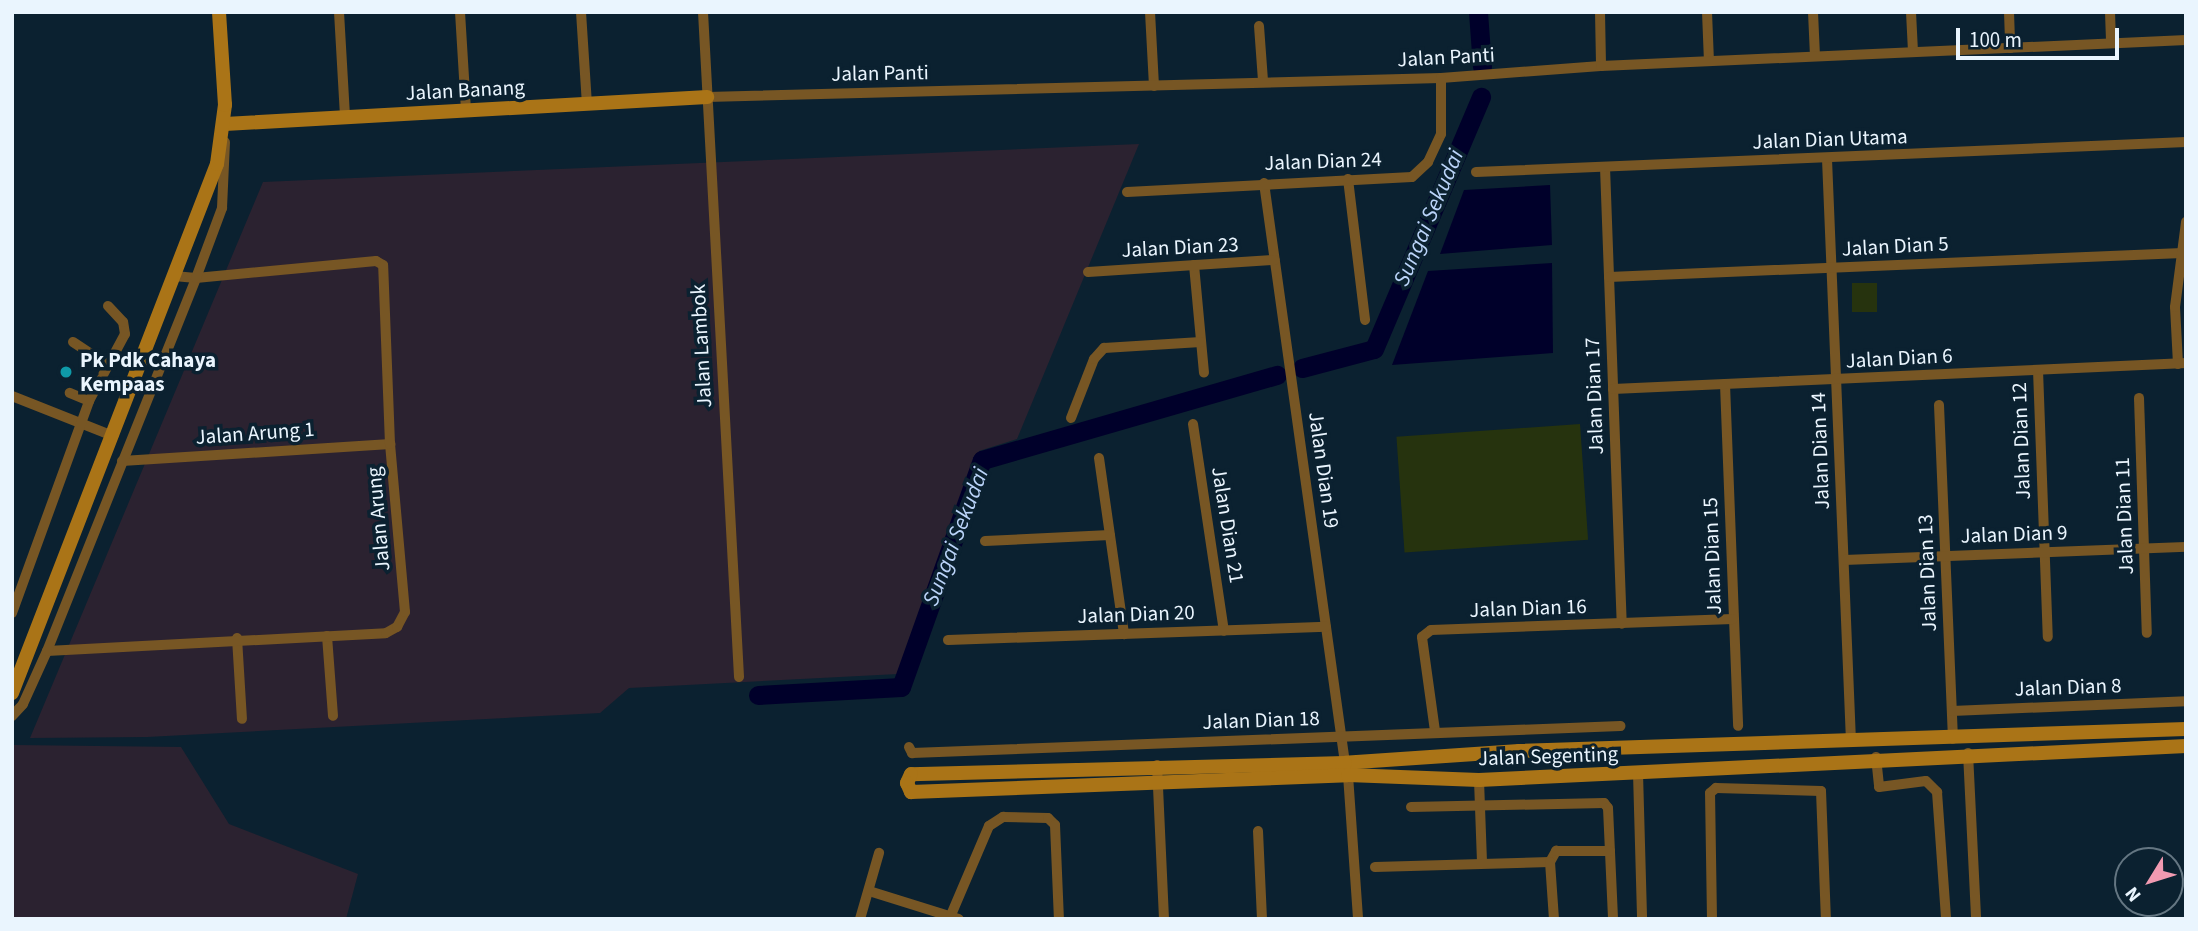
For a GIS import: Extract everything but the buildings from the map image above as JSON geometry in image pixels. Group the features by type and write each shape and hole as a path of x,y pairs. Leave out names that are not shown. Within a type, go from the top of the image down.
{"street":[{"path":"12,716 23,704 47,652 222,208 225,124 219,12"},
{"path":"339,12 345,117"},
{"path":"460,12 466,111"},
{"path":"581,12 587,104"},
{"name":"Jalan Lambok","path":"703,12 739,677"},
{"path":"1150,12 1154,86"},
{"path":"1600,12 1601,66"},
{"path":"1707,12 1709,61"},
{"path":"1814,12 1815,57"},
{"path":"1911,12 1913,52"},
{"path":"2009,12 2010,48"},
{"path":"2110,12 2111,43"},
{"path":"1259,26 1263,81"},
{"name":"Jalan Panti","path":"707,97 1441,78 1601,66 2186,40"},
{"name":"Jalan Dian 24","path":"1127,192 1412,177 1422,171 1441,134 1441,78"},
{"name":"Jalan Banang","path":"225,124 707,97"},
{"path":"12,693 214,173 225,124"},
{"name":"Jalan Dian Utama","path":"1476,172 2186,142"},
{"name":"Jalan Dian 14","path":"1827,159 1851,742"},
{"name":"Jalan Dian 17","path":"1605,167 1622,624"},
{"path":"1348,179 1365,320"},
{"name":"Jalan Dian 19","path":"1264,183 1347,769 1357,919"},
{"path":"2182,364 2175,307 2186,222"},
{"name":"Jalan Dian 5","path":"1609,277 2182,253"},
{"name":"Jalan Dian 23","path":"1088,272 1275,260"},
{"name":"Jalan Arung","path":"47,652 237,638 386,633 397,627 405,612 390,444 383,265 376,261 196,278 174,276"},
{"path":"1195,265 1204,373"},
{"path":"12,613 80,423 125,334 123,322 108,306"},
{"path":"73,342 108,365"},
{"path":"1071,418 1094,359 1104,348 1201,342"},
{"name":"Jalan Dian 6","path":"1613,389 2182,364"},
{"name":"Jalan Dian 12","path":"2038,370 2048,637"},
{"name":"Jalan Dian 15","path":"1725,384 1738,726"},
{"path":"70,393 89,401"},
{"path":"12,396 113,436"},
{"name":"Jalan Dian 11","path":"2139,398 2147,633"},
{"path":"12,409 24,402"},
{"name":"Jalan Dian 13","path":"1939,405 1953,739"},
{"name":"Jalan Dian 21","path":"1194,424 1224,631"},
{"name":"Jalan Arung 1","path":"122,461 390,444"},
{"path":"1099,458 1124,634"},
{"path":"985,541 1110,535"},
{"name":"Jalan Dian 9","path":"1844,560 2186,547"},
{"name":"Jalan Dian 16","path":"1434,731 1422,637 1426,632 1733,620"},
{"name":"Jalan Dian 20","path":"948,640 1326,627"},
{"path":"327,636 333,716"},
{"path":"237,638 242,719"},
{"name":"Jalan Dian 8","path":"1952,711 2186,701"},
{"name":"Jalan Dian 18","path":"909,747 912,753 1620,726"},
{"name":"Jalan Segenting","path":"2186,729 1511,752 1347,769 1157,783 911,792 907,783 911,774 1157,765 1347,769 1479,780 1517,775 1638,774 1876,757 2186,746"},
{"path":"1583,775 1567,762 1584,749"},
{"path":"1511,752 1525,756 1528,764 1517,775"},
{"path":"1968,753 1976,919"},
{"path":"1876,757 1879,787 1926,781 1937,792 1946,919"},
{"path":"1157,765 1164,919"},
{"path":"1638,774 1642,919"},
{"path":"1479,780 1482,863"},
{"path":"1712,919 1710,793 1716,788 1821,791 1826,919"},
{"path":"1411,807 1604,803 1608,808 1614,919"},
{"path":"869,891 955,917 989,826 1003,817 1048,818 1058,832 1059,919"},
{"path":"1258,831 1262,919"},
{"path":"1554,919 1550,862 1556,851 1610,851"},
{"path":"860,919 878,853"},
{"path":"1376,867 1550,862"}],"shaded area":[{"path":"1139,144 1017,439 979,451 898,674 629,688 600,713 147,737 30,738 263,182"},
{"path":"14,745 181,747 229,824 358,874 346,919 12,919"}],"green space":[{"path":"1852,283 1877,283 1877,312 1852,312"},
{"path":"1580,424 1588,540 1405,553 1396,437"}],"water":[{"path":"1550,185 1552,245 1440,254 1464,190"},
{"path":"1552,263 1553,353 1392,365 1428,271"}],"waterway":[{"name":"Sungai Sekudai","path":"1478,12 1482,67"},
{"name":"Sungai Sekudai","path":"1302,368 1374,349 1481,97"},
{"name":"Sungai Sekudai","path":"758,695 901,687 982,460 1277,375"}],"place":[{"name":"Pk Pdk Cahaya Kempaas","path":"66,372"}]}
